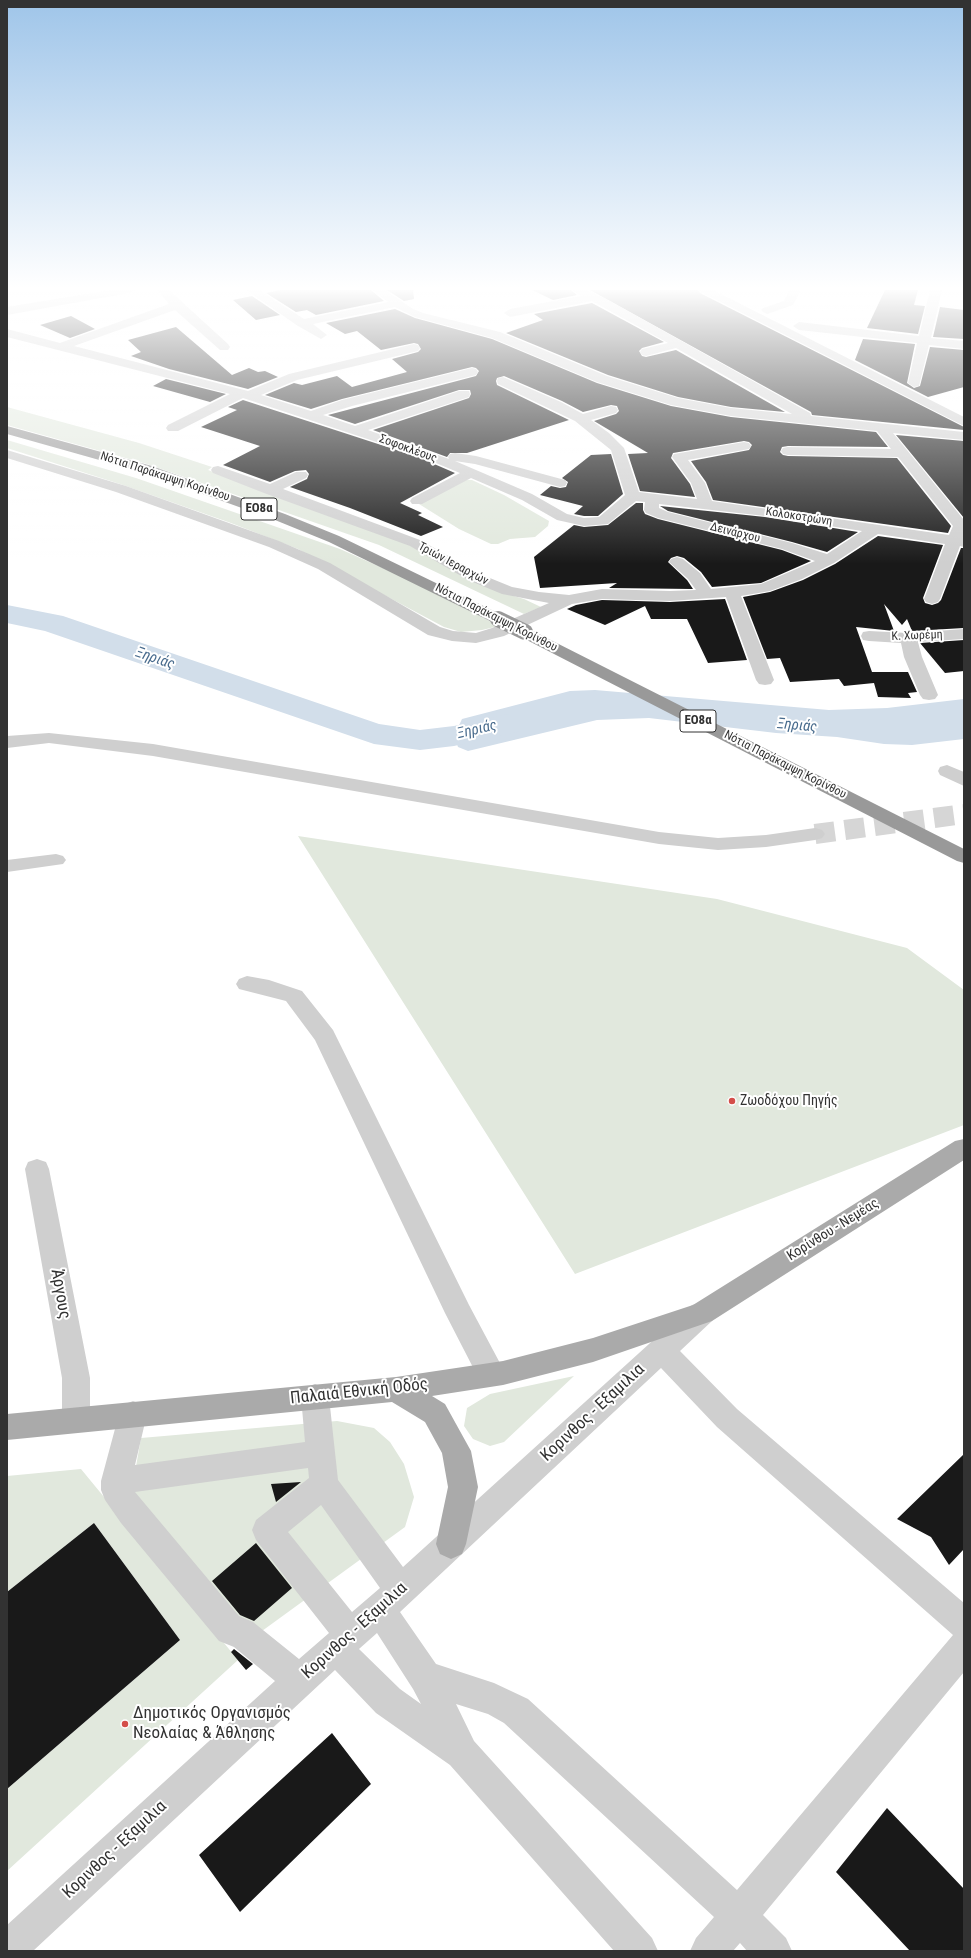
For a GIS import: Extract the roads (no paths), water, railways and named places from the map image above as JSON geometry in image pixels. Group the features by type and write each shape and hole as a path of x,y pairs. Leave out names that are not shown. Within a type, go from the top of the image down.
{"highway":[{"name":"Νότια Παράκαμψη Κορίνθου","path":"7,430 146,469 272,514 334,539 525,632 964,857"}],"main road":[{"name":"Κορίνθου - Νεμέας","path":"702,1312 964,1148"},
{"name":"Παλαιά Εθνική Οδός","path":"7,1426 396,1389 491,1374 593,1350 702,1312"},
{"path":"396,1389 435,1413 456,1451 464,1487 451,1544"}],"street":[{"name":"Σοφοκλέους","path":"197,381 245,394 312,415 424,453 527,497 562,517 584,522 603,521 634,496"},
{"path":"173,428 245,394 279,381"},
{"path":"312,415 341,405 435,381"},
{"path":"504,381 545,399 581,419 617,448 634,496"},
{"path":"610,381 676,402 731,412 964,436"},
{"path":"744,381 813,420"},
{"path":"884,381 964,422"},
{"path":"911,381 926,389"},
{"path":"355,430 464,394"},
{"path":"581,419 611,410"},
{"path":"882,427 961,526 960,542 945,561 932,599"},
{"path":"706,505 698,483 679,456 744,446"},
{"path":"788,451 902,453"},
{"path":"424,453 476,460 560,483"},
{"path":"7,454 121,489 274,544 324,566 434,631 452,636 476,638 498,632 569,600"},
{"name":"Τριών Ιεραρχών","path":"218,470 415,543 474,577 508,591 540,597 569,600 602,594 670,596 732,592 764,588 796,576 830,560 875,529"},
{"path":"417,501 471,473"},
{"path":"270,490 301,475"},
{"name":"Κολοκοτρώνη","path":"634,496 960,542"},
{"name":"Δεινάρχου","path":"653,499 651,510 663,515 772,542 830,560"},
{"path":"677,562 694,576 707,594"},
{"path":"732,592 765,680"},
{"name":"Κ. Χωρέμη","path":"869,636 908,638 964,634"},
{"path":"908,638 913,657 929,695"},
{"path":"7,742 49,738 153,750 659,838 718,844 766,841 815,834"},
{"path":"947,772 964,780"},
{"path":"7,866 56,860"},
{"path":"247,984 269,988 294,996 325,1036 459,1313 491,1374"},
{"name":"Άργους","path":"37,1169 76,1378 76,1420"},
{"name":"Κορινθος - Εξαμιλια","path":"7,1950 702,1312"},
{"path":"661,1350 726,1418 964,1624"},
{"path":"315,1397 324,1484 390,1600 425,1677 462,1752"},
{"path":"133,1414 117,1478 116,1490 132,1513 230,1630 242,1633 300,1680"},
{"path":"117,1478 321,1453"},
{"path":"324,1484 267,1530 344,1642 388,1701 462,1752 639,1951"},
{"path":"709,1951 964,1646"},
{"path":"425,1677 494,1700 516,1711 739,1916 773,1951"}],"water":[{"path":"595,690 829,710 887,708 964,699 964,739 912,745 884,744 837,737 776,733 649,718 597,720 468,751 458,747 454,736 462,719 570,691"}],"waterway":[{"name":"Ξηριάς","path":"7,614 52,623 374,734 420,740 454,736 509,724"}],"tunnel":[{"path":"815,834 964,814"}],"place":[{"name":"Ζωοδόχου Πηγής","path":"732,1101"},
{"name":"Δημοτικός Οργανισμός Νεολαίας & Άθλησης","path":"125,1724"}]}
